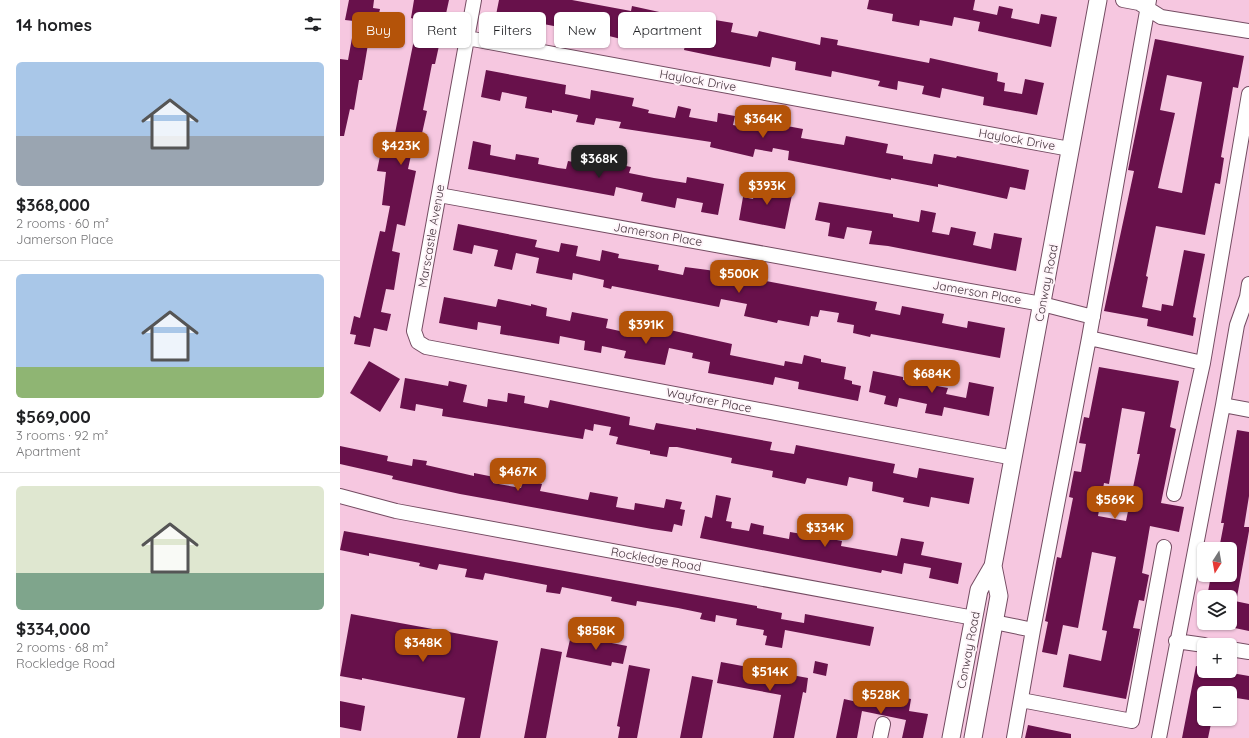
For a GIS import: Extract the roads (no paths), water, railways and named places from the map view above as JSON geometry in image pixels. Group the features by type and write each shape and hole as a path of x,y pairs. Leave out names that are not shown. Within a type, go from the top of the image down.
{"main road":[{"name":"Conway Road","path":"951,738 979,590 993,566 1098,0"},
{"name":"Conway Road","path":"973,738 999,596 993,566"}],"street":[{"name":"Marscastle Avenue","path":"471,16 474,0"},
{"path":"1123,0 1148,4 1162,17 1249,31"},
{"path":"1014,738 1033,630 1089,338 1148,4"},
{"name":"Haylock Drive","path":"471,39 1070,149"},
{"name":"Marscastle Avenue","path":"414,330 465,48"},
{"path":"1174,494 1203,363 1249,94"},
{"name":"Jamerson Place","path":"439,195 1042,304 1092,317"},
{"path":"1159,738 1176,641 1223,405 1237,324 1247,296 1249,284"},
{"name":"Wayfarer Place","path":"414,330 418,342 426,347 1014,458"},
{"path":"1089,338 1203,363"},
{"path":"1223,405 1249,410"},
{"name":"Rockledge Road","path":"340,496 396,511 974,618"},
{"path":"1021,700 1132,721 1164,547"},
{"path":"994,622 1033,630"},
{"path":"1176,641 1197,644"},
{"path":"1237,650 1249,652"},
{"path":"880,738 883,724"}]}
